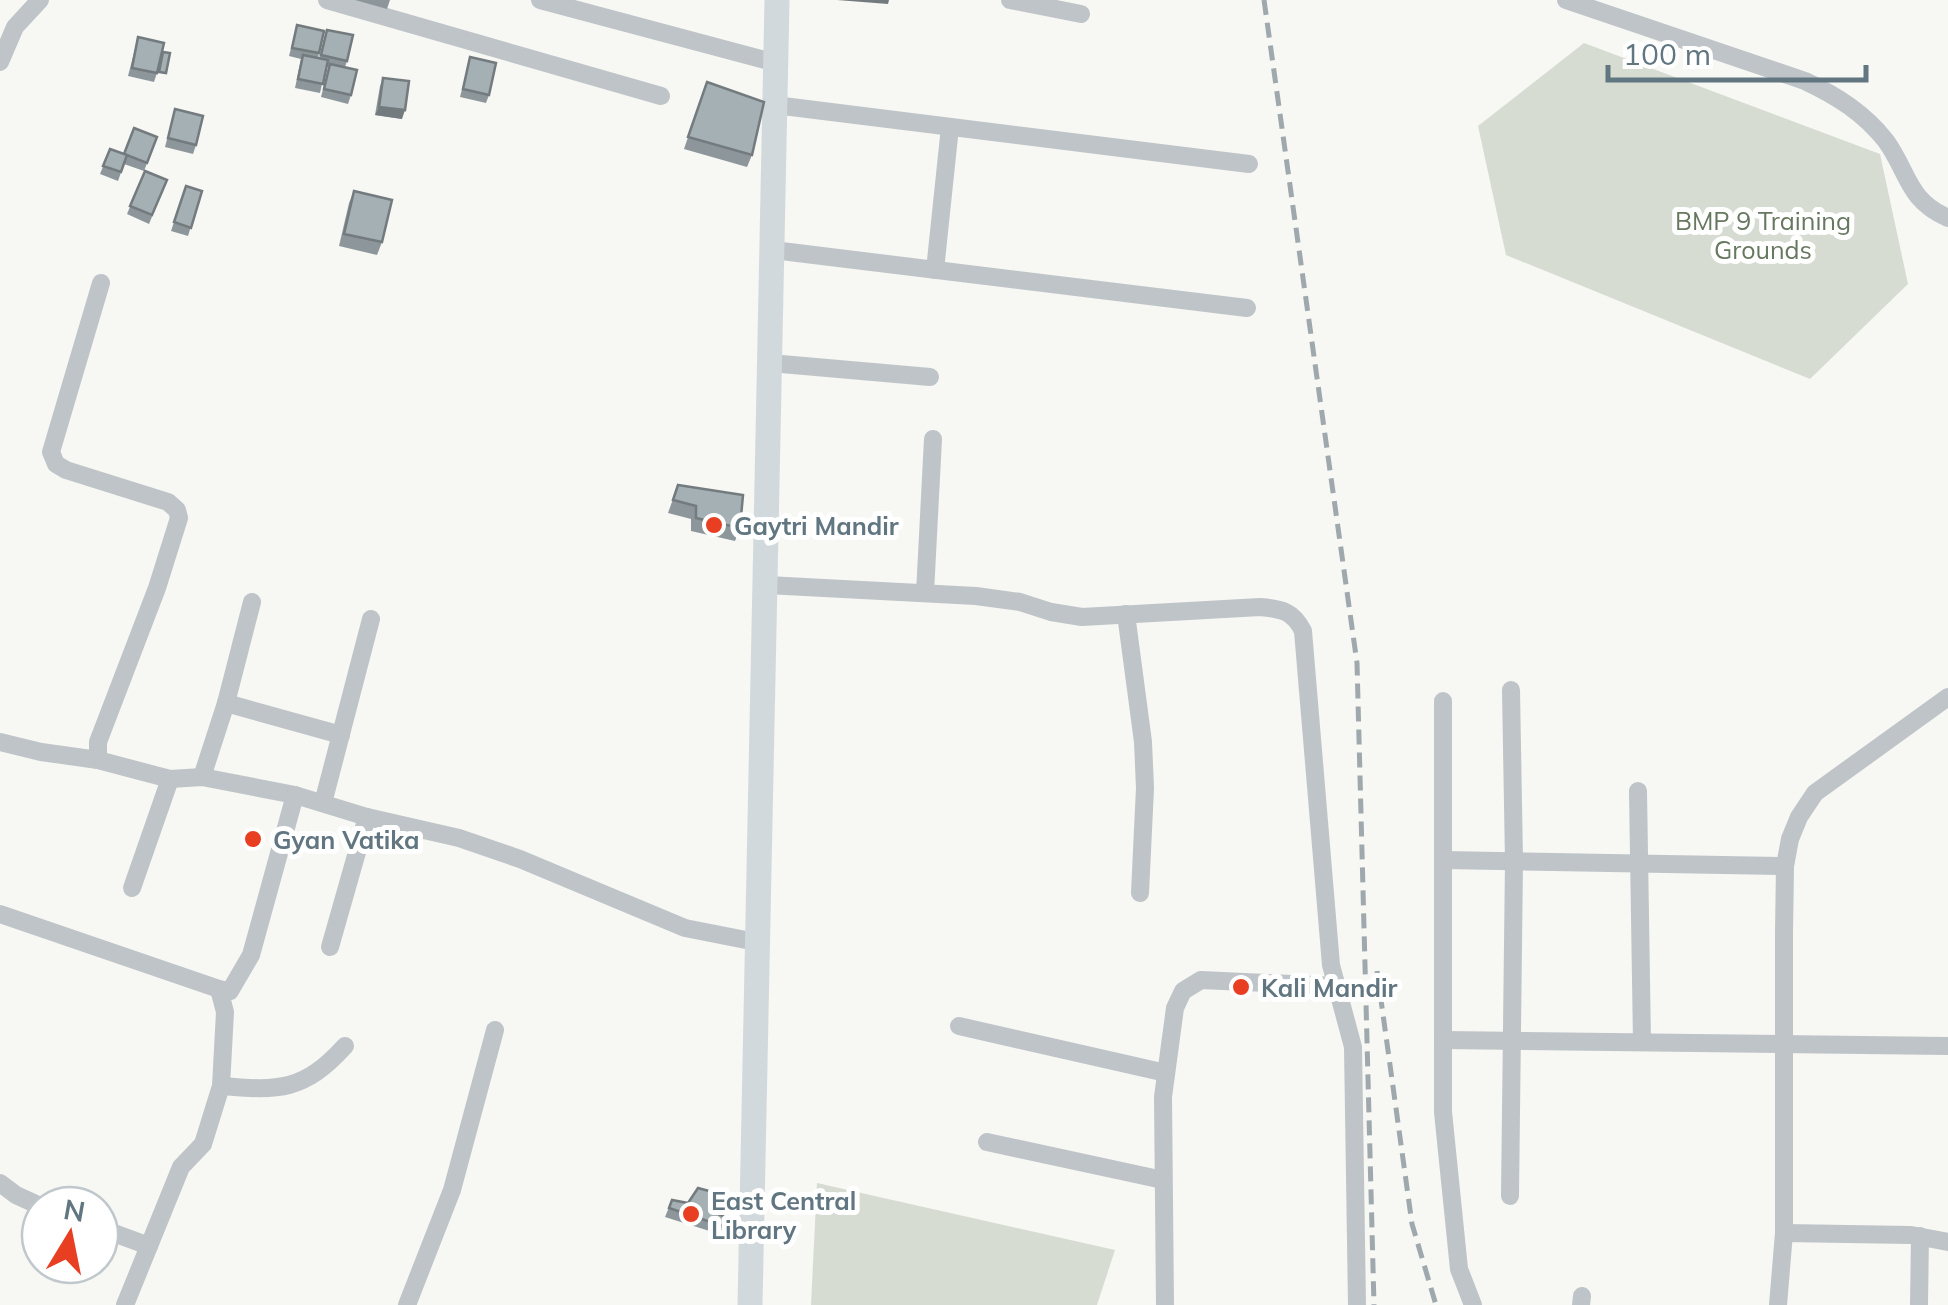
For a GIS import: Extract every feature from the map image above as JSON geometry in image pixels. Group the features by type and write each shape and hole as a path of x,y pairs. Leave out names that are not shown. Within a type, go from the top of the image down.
{"main road":[{"path":"750,1305 773,250 776,63 771,2"}],"street":[{"path":"0,62 15,27 40,0"},
{"path":"327,0 661,96"},
{"path":"540,0 776,63"},
{"path":"1010,0 1081,14"},
{"path":"1566,0 1806,81 1837,96 1868,120 1888,144 1914,193 1926,207 1948,218"},
{"path":"775,105 1249,164"},
{"path":"935,270 950,127"},
{"path":"773,250 1247,308"},
{"path":"98,760 98,742 179,518 168,502 66,470 56,464 52,452 101,283"},
{"path":"770,364 930,378"},
{"path":"925,592 933,439"},
{"path":"766,585 925,592 1020,602 1082,617 1260,607 1283,608 1296,617 1302,631 1336,986 1353,1047 1357,1305"},
{"path":"202,777 226,704 252,602"},
{"path":"1126,614 1143,742 1140,893"},
{"path":"324,803 371,618"},
{"path":"1510,1196 1514,861 1511,690"},
{"path":"1443,701 1443,1112 1459,1269 1472,1305"},
{"path":"1778,1305 1784,1233 1786,866 1799,817 1816,793 1946,702"},
{"path":"226,704 341,736"},
{"path":"0,742 98,760 170,780 202,777 295,795 367,817 459,838 520,859 685,928 756,942"},
{"path":"132,888 170,780"},
{"path":"1638,791 1642,1042"},
{"path":"0,914 230,991 252,955 295,795"},
{"path":"330,947 367,817"},
{"path":"1444,860 1786,866"},
{"path":"1165,1305 1166,1073 1175,1008 1183,991 1214,980 1336,986"},
{"path":"125,1305 181,1167 204,1144 221,1086 224,1012 219,989"},
{"path":"959,1026 1166,1073"},
{"path":"407,1305 452,1190 495,1030"},
{"path":"1443,1040 1948,1046"},
{"path":"221,1086 274,1087 304,1081 322,1072 345,1046"},
{"path":"987,1142 1163,1180"},
{"path":"1784,1233 1920,1236 1948,1242"},
{"path":"120,1235 149,1246"},
{"path":"1919,1305 1920,1236"}],"green space":[{"name":"BMP 9 Training Grounds","path":"1584,43 1880,154 1908,284 1810,379 1506,255 1478,126"},
{"path":"817,1183 1115,1250 1097,1305 811,1305"}],"building":[{"path":"297,25 324,31 319,53 292,48"},
{"path":"327,30 353,35 347,61 321,55"},
{"path":"138,37 164,43 157,73 132,68"},
{"path":"163,52 170,53 166,73 159,72"},
{"path":"303,55 328,60 323,84 298,79"},
{"path":"470,57 496,63 489,95 463,89"},
{"path":"330,64 357,70 351,95 324,89"},
{"path":"383,78 409,81 405,110 379,107"},
{"path":"707,82 764,102 752,155 688,137"},
{"path":"175,109 203,116 196,145 168,138"},
{"path":"134,128 157,137 147,163 124,154"},
{"path":"110,149 127,155 121,172 103,166"},
{"path":"145,171 167,180 152,215 130,206"},
{"path":"186,186 202,191 191,228 174,222"},
{"path":"354,191 392,200 382,242 344,234"},
{"path":"678,485 743,495 740,528 696,518 696,506 673,500"},
{"path":"698,1188 720,1194 718,1214 728,1218 722,1226 669,1208 672,1200 688,1203"}],"railway":[{"path":"1264,0 1357,663 1374,1305"},
{"path":"1377,971 1412,1224 1436,1305"}],"place":[{"name":"Gaytri Mandir","path":"714,525"},
{"name":"Gyan Vatika","path":"253,839"},
{"name":"Kali Mandir","path":"1241,987"},
{"name":"East Central Library","path":"691,1214"}]}
